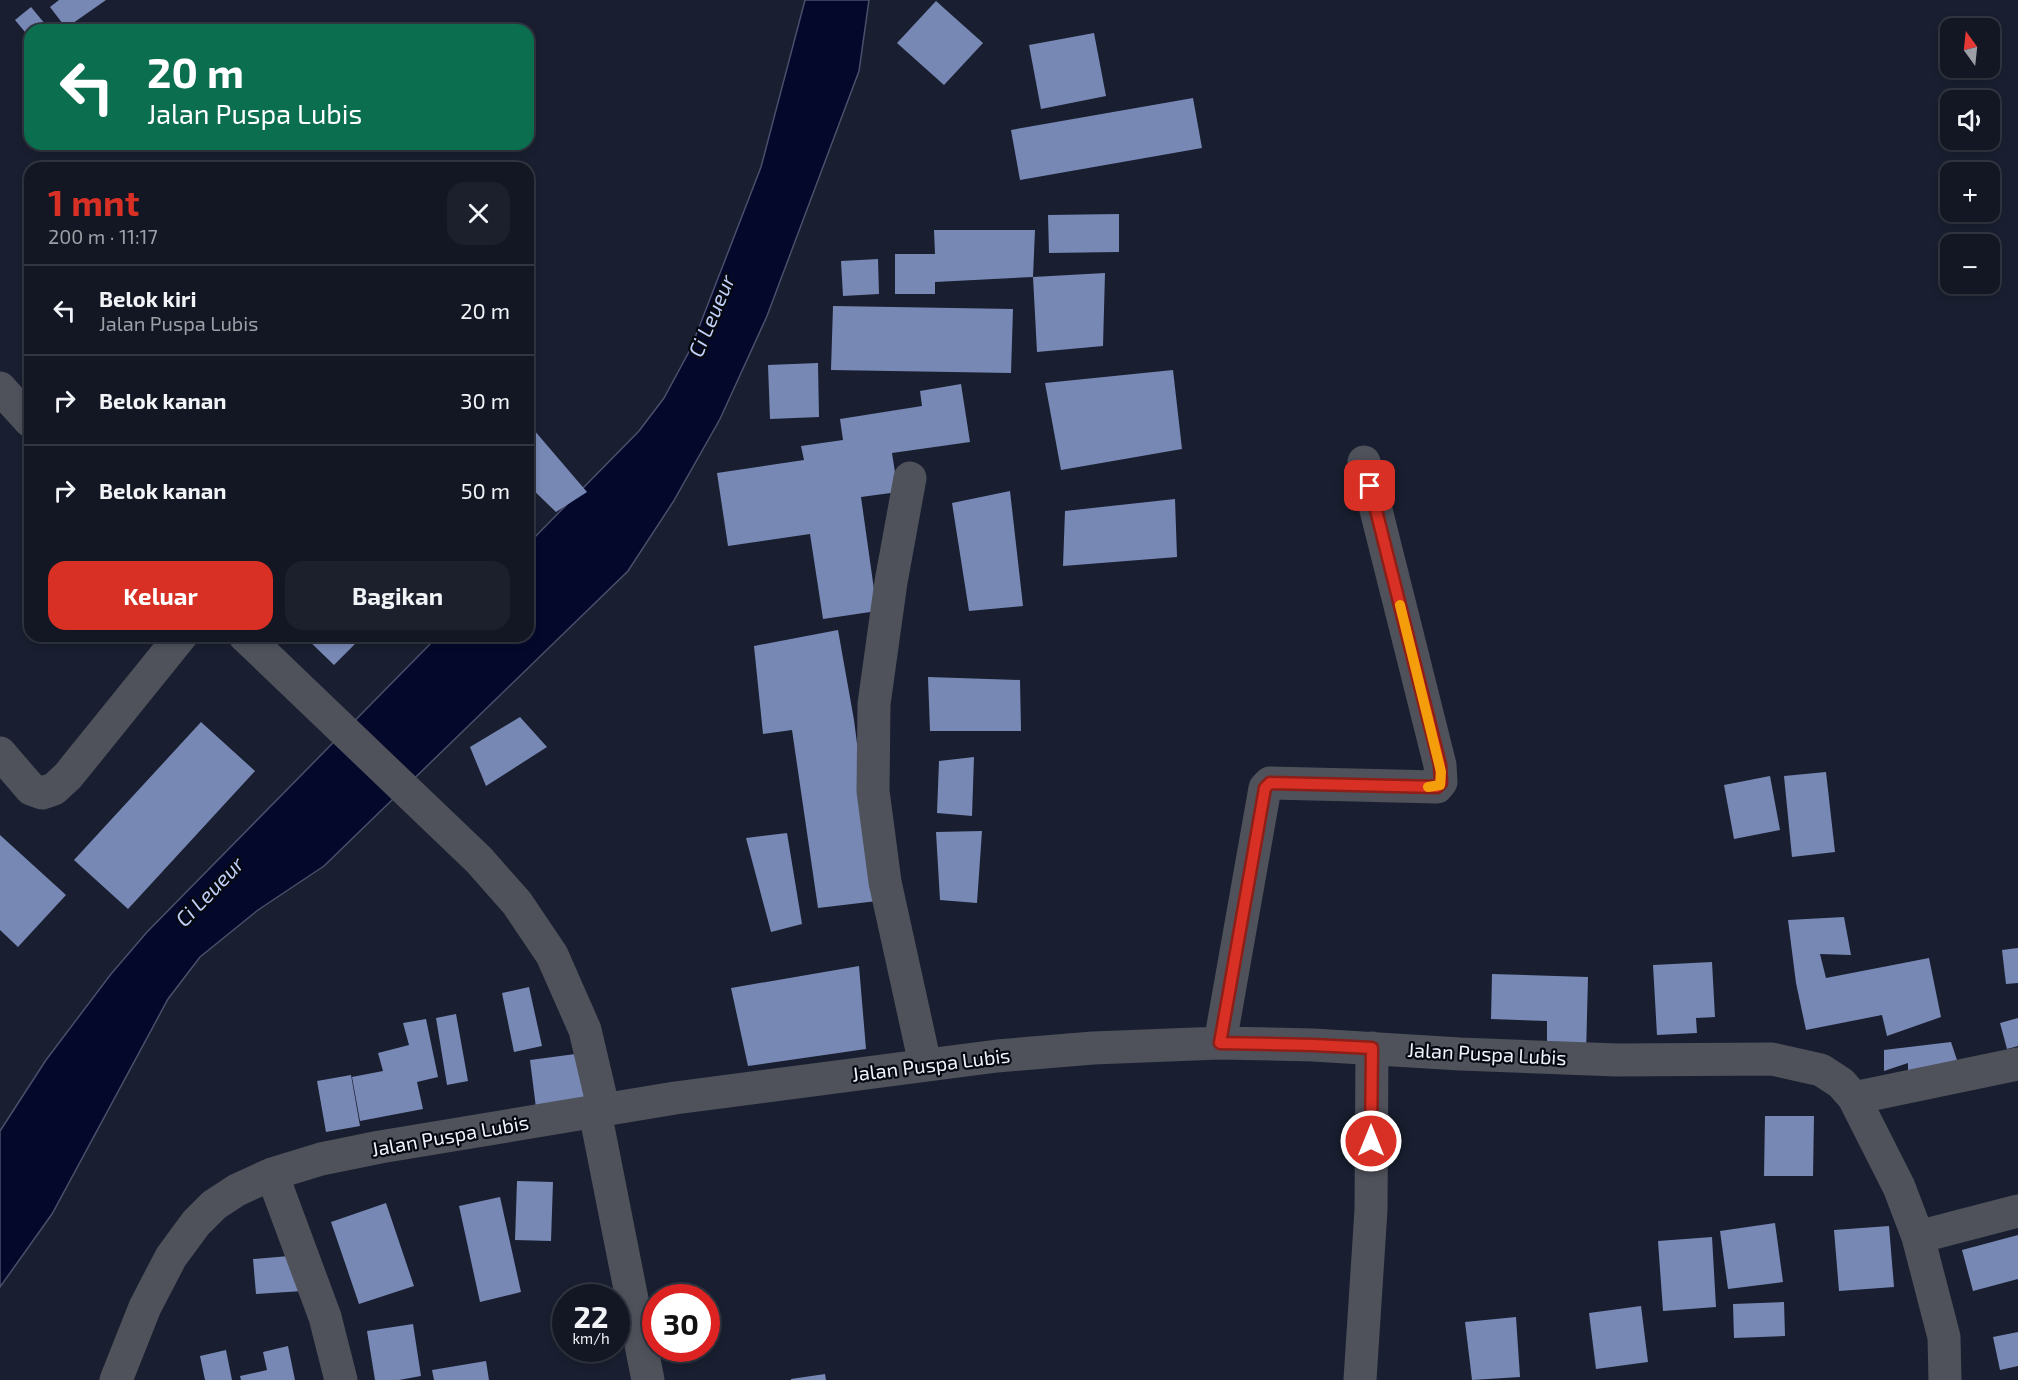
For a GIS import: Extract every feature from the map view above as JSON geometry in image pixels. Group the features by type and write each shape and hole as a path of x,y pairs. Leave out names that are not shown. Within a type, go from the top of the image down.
{"street":[{"path":"0,388 24,414"},
{"path":"1220,1043 1265,788 1270,783 1437,787 1441,783 1440,765 1364,462"},
{"path":"910,478 891,582 874,704 873,791 885,882 925,1064"},
{"path":"0,753 31,789 42,794 54,789 68,776 176,642"},
{"path":"251,642 479,860 517,903 552,955 585,1030 648,1380"},
{"name":"Jalan Puspa Lubis","path":"116,1380 145,1307 171,1257 196,1223 214,1204 237,1190 272,1174 321,1159 380,1147 675,1098 925,1064 1093,1048 1220,1043 1313,1045 1617,1060 1772,1059 1821,1070 1841,1083 1854,1098 1899,1187 1918,1237 1944,1337 1945,1380"},
{"path":"1360,1380 1371,1210 1372,1048"},
{"path":"1854,1098 2018,1064"},
{"path":"272,1174 325,1317 341,1380"},
{"path":"1918,1237 2018,1211"}],"water":[{"name":"Ci Leueur","path":"805,0 869,0 859,71 767,316 720,419 673,502 628,571 324,866 258,910 200,957 168,999 52,1214 0,1287 0,1131 46,1060 111,974 147,932 432,642 534,642 534,538 639,431 664,398 691,348 761,167"}],"building":[{"path":"59,0 106,0 72,24 63,24 50,7"},
{"path":"936,1 983,43 944,85 897,43"},
{"path":"31,7 45,24 24,24 24,31 15,20"},
{"path":"1094,33 1106,96 1041,109 1029,45"},
{"path":"1193,98 1202,148 1020,180 1011,130"},
{"path":"1119,214 1119,252 1049,253 1048,215"},
{"path":"934,230 1035,230 1033,277 935,282 935,294 895,294 895,254 935,254"},
{"path":"878,259 879,294 843,296 841,261"},
{"path":"1105,273 1103,346 1037,352 1033,277"},
{"path":"833,306 1013,309 1011,373 831,370"},
{"path":"818,363 819,417 770,419 768,365"},
{"path":"1173,370 1182,449 1061,470 1045,383"},
{"path":"961,384 970,442 892,453 898,492 861,497 877,611 823,619 810,534 728,546 717,473 804,460 801,446 843,440 840,419 922,406 920,391"},
{"path":"534,430 587,492 556,512 534,491"},
{"path":"1010,491 1023,606 969,611 952,503"},
{"path":"1175,499 1177,557 1063,566 1065,511"},
{"path":"838,630 854,720 877,901 818,908 792,730 763,734 754,646"},
{"path":"310,642 357,642 334,665"},
{"path":"928,677 1020,680 1021,731 930,731"},
{"path":"520,717 547,747 486,786 470,747"},
{"path":"201,722 255,771 128,909 74,860"},
{"path":"974,757 972,816 937,813 939,761"},
{"path":"1826,772 1835,852 1792,857 1784,776"},
{"path":"1770,776 1780,830 1734,839 1724,785"},
{"path":"982,831 977,903 940,900 936,832"},
{"path":"787,833 802,924 771,932 746,838"},
{"path":"0,835 66,895 18,947 0,930"},
{"path":"1844,917 1851,955 1820,954 1826,978 1929,958 1941,1017 1887,1036 1882,1015 1806,1030 1796,983 1788,920"},
{"path":"2018,948 2018,983 2006,984 2002,950"},
{"path":"1712,962 1715,1017 1696,1018 1697,1033 1657,1035 1653,965"},
{"path":"859,966 866,1049 748,1066 731,988"},
{"path":"1492,974 1588,977 1586,1055 1547,1054 1547,1021 1491,1019"},
{"path":"529,987 542,1046 514,1052 502,993"},
{"path":"456,1014 468,1081 447,1085 436,1018"},
{"path":"2018,1018 2018,1046 2007,1049 2000,1023"},
{"path":"426,1019 438,1077 417,1082 423,1109 360,1121 352,1077 383,1071 378,1053 409,1045 403,1023"},
{"path":"1951,1042 1959,1066 1908,1080 1908,1063 1884,1071 1884,1050"},
{"path":"583,1053 589,1101 536,1108 530,1060"},
{"path":"351,1075 360,1126 326,1132 317,1081"},
{"path":"1765,1116 1814,1116 1813,1176 1764,1176"},
{"path":"517,1181 553,1182 551,1241 515,1240"},
{"path":"500,1197 521,1292 480,1302 459,1206"},
{"path":"386,1203 414,1286 359,1304 331,1222"},
{"path":"1775,1223 1783,1282 1728,1289 1720,1231"},
{"path":"1889,1226 1894,1287 1839,1291 1834,1230"},
{"path":"2018,1235 2018,1279 1973,1291 1962,1250"},
{"path":"1712,1237 1716,1307 1663,1311 1658,1241"},
{"path":"301,1255 303,1291 256,1294 253,1259"},
{"path":"1784,1302 1785,1336 1734,1338 1733,1304"},
{"path":"1641,1306 1648,1362 1596,1369 1589,1313"},
{"path":"1516,1317 1520,1377 1472,1380 1465,1322"},
{"path":"413,1324 421,1376 399,1380 375,1380 367,1331"},
{"path":"2018,1332 2018,1366 2000,1370 1993,1337"},
{"path":"288,1346 295,1380 241,1380 240,1376 267,1370 263,1352"},
{"path":"226,1350 232,1380 205,1380 200,1356"},
{"path":"486,1361 489,1380 434,1380 432,1370"},
{"path":"825,1374 826,1380 791,1380 791,1379"}],"slow traffic":[{"path":"1400,605 1441,772 1440,785 1428,787"}],"route":[{"path":"1370,486 1440,765 1441,783 1437,787 1270,783 1265,788 1220,1043 1372,1048 1371,1141"}]}
